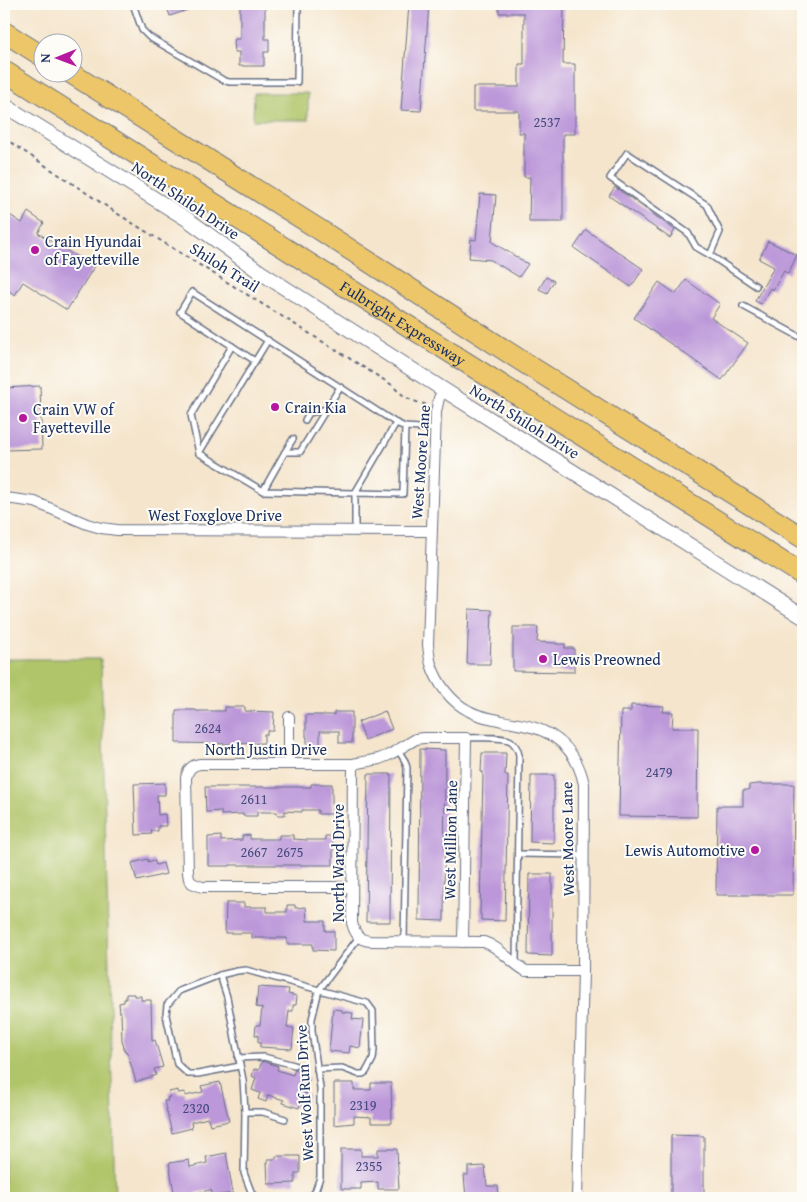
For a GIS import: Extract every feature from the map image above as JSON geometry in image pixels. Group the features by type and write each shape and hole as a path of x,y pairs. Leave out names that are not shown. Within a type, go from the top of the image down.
{"highway":[{"path":"4,32 32,50"},
{"name":"Fulbright Expressway","path":"4,71 803,575"},
{"name":"Fulbright Expressway","path":"82,80 803,538"}],"street":[{"name":"North Shiloh Drive","path":"4,105 187,219 260,272 444,390 803,616"},
{"name":"West Moore Lane","path":"444,390 439,398 435,428 428,645 431,664 447,695 469,712 542,730 555,737 565,746 574,759 581,772 584,784 583,971 577,1198"},
{"name":"West Foxglove Drive","path":"4,498 35,502 87,524 117,530 431,531"},
{"path":"289,717 289,764"},
{"name":"North Justin Drive","path":"352,887 202,887 192,883 188,873 186,778 190,768 200,764 353,764 378,759 416,739 466,738"},
{"name":"West Million Lane","path":"463,942 466,738"},
{"name":"North Ward Drive","path":"353,764 352,924 354,932 359,938 370,942 478,942 494,946 526,971 583,971"}],"lane":[{"path":"133,4 142,30 149,37 222,80 229,82 297,82 298,4"},
{"path":"710,255 720,232 707,205 627,153 610,178 688,233 696,246 756,286"},
{"path":"255,361 180,312 192,292 396,423 405,427 435,428"},
{"path":"743,306 803,337"},
{"path":"199,453 268,340"},
{"path":"232,346 191,415 199,453 263,491 403,494 405,427"},
{"path":"286,452 300,452 340,387"},
{"path":"305,420 309,413 327,409"},
{"path":"355,530 356,493 396,423"},
{"path":"263,491 293,439"},
{"path":"466,738 503,739 516,745 518,750 516,964"},
{"path":"398,749 407,768 404,942"},
{"path":"518,854 584,854"},
{"name":"West Wolf Run Drive","path":"315,1192 320,1177 320,1088 312,1019 318,990 359,938"},
{"path":"240,1066 198,1074 188,1074 177,1064 166,1015 167,1005 179,991 220,975 237,970 246,970 366,1002 373,1011 374,1050 373,1060 366,1072 358,1074 342,1068 317,1069"},
{"path":"220,975 227,997 243,1080 245,1112 244,1173 255,1198"},
{"path":"238,1058 264,1057 294,1065"},
{"path":"245,1112 263,1112 285,1119"},
{"path":"309,1198 315,1192 325,1198"}],"path":[{"name":"Shiloh Trail","path":"4,138 188,258 392,385 402,395 416,402 437,407"}],"green space":[{"path":"254,93 308,93 308,120 253,120"},
{"path":"4,659 101,659 115,1198 4,1198"}],"building":[{"path":"166,4 202,4 202,5 170,16"},
{"path":"240,4 265,4 265,39 269,39 269,52 264,52 264,66 239,66 239,52 235,52 234,42 235,39 240,39"},
{"path":"409,4 429,4 421,111 401,110"},
{"path":"499,4 564,4 563,64 575,64 575,134 563,134 563,222 529,222 530,177 524,177 524,133 519,133 519,111 473,111 473,87 519,87 519,64 524,64 524,13 499,13"},
{"path":"615,187 675,230 670,238 609,196"},
{"path":"480,194 496,195 492,242 528,264 519,277 491,260 469,258 471,239 476,240"},
{"name":"Crain Hyundai of Fayetteville","path":"4,211 22,223 28,212 44,223 38,233 94,267 67,310 23,282 15,295 4,288"},
{"path":"586,230 643,269 631,287 574,248"},
{"path":"768,241 797,255 788,274 784,271 773,290 770,288 761,304 755,301 774,267 759,259"},
{"path":"546,277 554,281 547,293 539,289"},
{"path":"686,280 720,304 711,318 748,343 722,380 634,318 659,282 676,294"},
{"name":"Crain VW of Fayetteville","path":"40,386 42,449 4,450 4,388"},
{"path":"469,609 492,610 490,664 467,664"},
{"name":"Lewis Preowned","path":"513,627 538,627 537,642 565,644 565,648 574,648 574,672 513,671"},
{"name":"Lewis Automotive","path":"631,705 664,706 663,712 673,712 672,728 698,728 697,817 619,816 621,711 631,711"},
{"path":"225,707 245,707 245,711 274,712 273,731 267,731 267,734 264,734 264,743 176,743 176,710 225,711"},
{"path":"385,711 392,729 365,740 358,722"},
{"path":"334,712 352,712 352,743 339,743 339,731 320,731 320,746 307,745 306,715 334,715"},
{"path":"420,749 445,750 444,921 419,920"},
{"path":"482,753 506,753 505,775 508,775 505,921 481,920 480,914"},
{"path":"368,774 391,774 390,922 366,922"},
{"path":"531,775 554,775 554,843 530,842"},
{"path":"165,783 165,795 157,795 158,815 165,814 166,826 158,826 158,831 151,831 152,834 136,835 134,784"},
{"path":"311,784 332,784 332,814 318,814 318,810 302,810 302,812 285,811 285,815 277,815 277,812 257,812 257,816 243,816 243,814 221,815 221,811 206,812 205,787 311,787"},
{"name":"Lewis Automotive","path":"794,784 793,895 716,895 717,806 743,806 743,790 749,790 749,785"},
{"path":"250,835 250,839 279,839 279,835 293,835 293,839 308,840 325,840 325,836 333,836 333,865 208,866 208,837 221,836 221,841 242,840 242,836"},
{"path":"148,859 148,862 154,860 156,865 163,863 166,874 137,881 132,863"},
{"path":"529,874 552,874 552,956 528,955"},
{"path":"226,903 244,903 244,907 267,907 267,912 287,912 287,905 295,905 295,908 306,907 307,921 325,921 325,931 334,931 334,951 313,950 313,944 287,944 287,938 252,938 252,933 225,933"},
{"path":"258,987 289,989 288,994 297,996 296,1005 293,1005 293,1011 289,1011 287,1028 294,1028 292,1049 260,1047 258,1035 255,1035 256,1025 260,1025 262,1008 256,1007"},
{"path":"126,994 141,996 141,1000 151,1000 152,1041 155,1040 163,1067 154,1069 156,1075 136,1082 122,1040 119,1003 124,1002"},
{"path":"333,1009 353,1013 352,1019 363,1020 360,1048 350,1046 349,1053 329,1051"},
{"path":"262,1061 278,1066 277,1070 293,1075 295,1069 303,1072 301,1076 309,1079 304,1093 308,1094 306,1102 301,1100 299,1108 283,1103 284,1100 268,1095 266,1102 258,1099 260,1093 252,1090 256,1078 252,1076 254,1069 259,1070"},
{"path":"220,1082 229,1121 210,1125 208,1118 191,1122 192,1128 172,1133 164,1101 168,1101 167,1098 170,1097 169,1092 178,1090 178,1093 185,1092 185,1096 203,1092 201,1086"},
{"path":"334,1083 354,1083 354,1090 371,1090 371,1083 391,1083 392,1123 371,1123 371,1117 354,1116 354,1123 334,1125"},
{"path":"671,1135 704,1136 704,1198 671,1198"},
{"path":"341,1149 361,1149 361,1156 378,1156 378,1149 397,1149 399,1189 378,1189 378,1182 361,1183 361,1189 341,1189"},
{"path":"226,1153 233,1193 213,1196 211,1190 195,1193 196,1198 175,1198 169,1163 189,1160 190,1167 207,1163 206,1157"},
{"path":"276,1156 300,1156 300,1173 295,1173 295,1183 268,1184 268,1159 276,1159"},
{"path":"485,1166 487,1186 498,1186 499,1198 466,1198 464,1175 468,1175 468,1167"}],"place":[{"name":"Crain Hyundai of Fayetteville","path":"35,250"},
{"name":"Crain Kia","path":"275,407"},
{"name":"Crain VW of Fayetteville","path":"23,418"},
{"name":"Lewis Preowned","path":"543,659"},
{"name":"Lewis Automotive","path":"755,850"}]}
